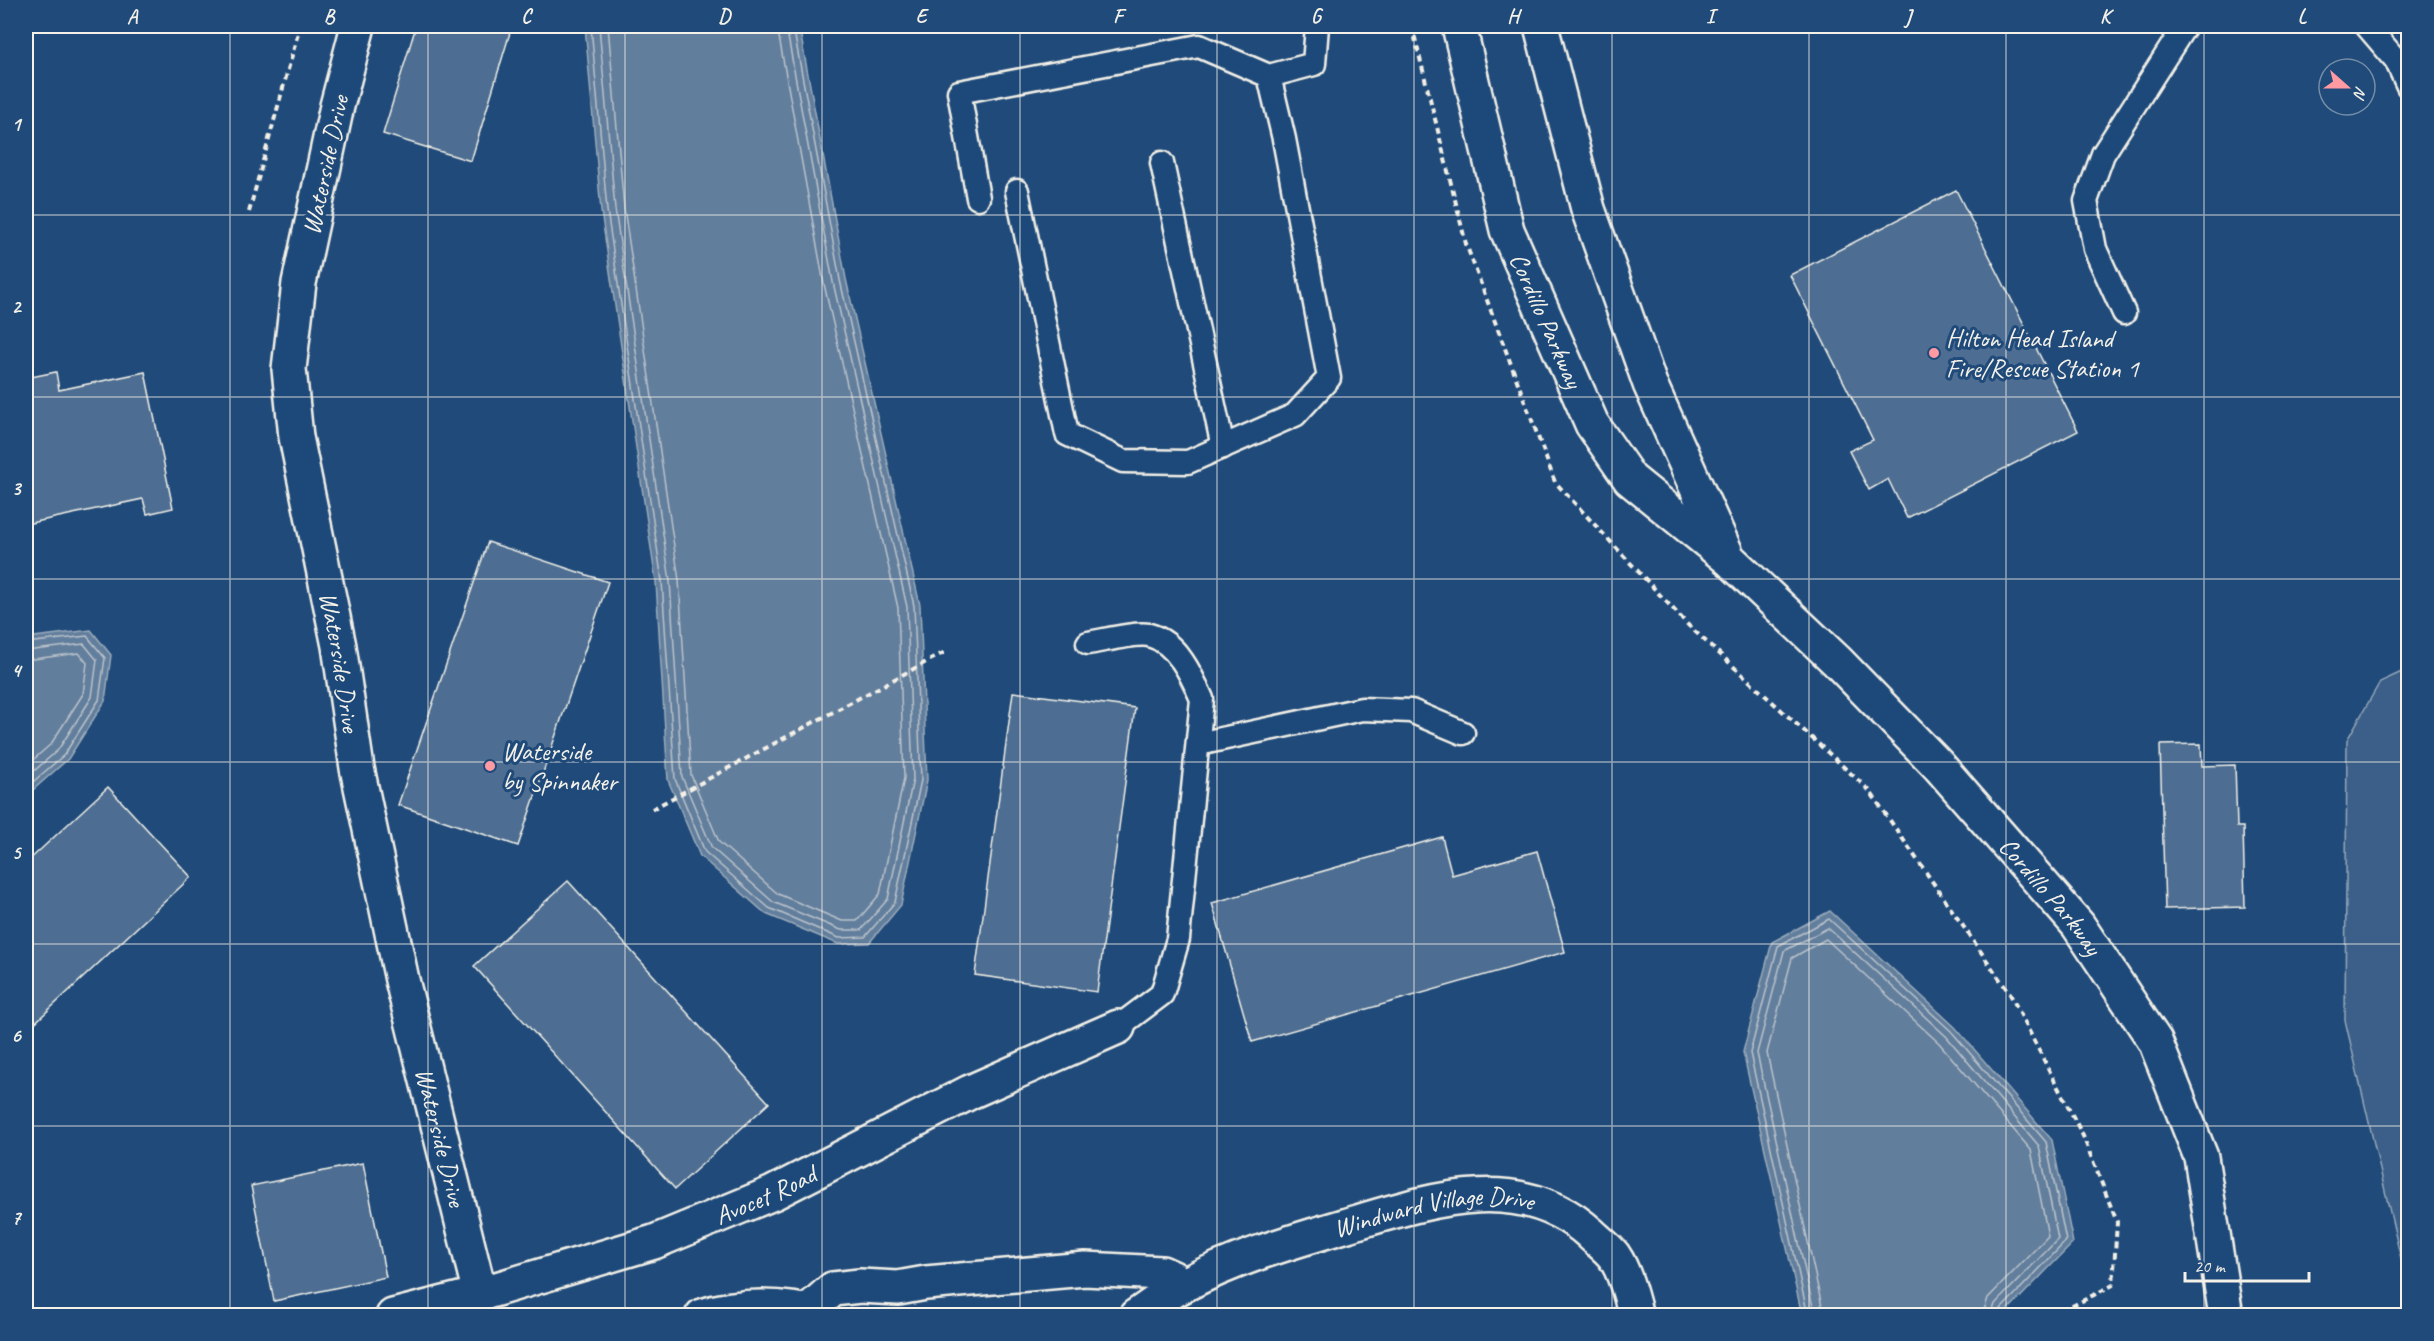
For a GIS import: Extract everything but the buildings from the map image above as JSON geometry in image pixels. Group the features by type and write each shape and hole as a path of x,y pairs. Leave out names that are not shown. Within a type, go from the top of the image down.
{"street":[{"name":"Waterside Drive","path":"358,26 336,106 299,283 289,369 294,426 339,646 357,768 402,980 480,1294"},
{"name":"Cordillo Parkway","path":"1459,26 1507,230 1592,424 1630,479 1730,560 1837,661 1938,765 2078,925 2156,1041 2201,1157 2226,1316"},
{"name":"Cordillo Parkway","path":"1541,26 1588,209 1650,384 1730,560"},
{"name":"Avocet Road","path":"393,1316 480,1294 654,1242 773,1193 970,1092 1118,1027"},
{"name":"Windward Village Drive","path":"1136,1316 1180,1286 1228,1265 1306,1238 1432,1200 1507,1196 1539,1203 1576,1220 1614,1256 1636,1316"},
{"path":"702,1316 714,1311 755,1307 814,1313 833,1289 861,1286 898,1288 926,1283 1085,1269 1162,1273 1173,1278 1180,1286"}],"lane":[{"path":"978,198 959,92 1199,46 1269,76 1314,64 1317,26"},
{"path":"2124,313 2095,249 2086,201 2103,154 2185,26"},
{"path":"2367,26 2396,60 2409,86"},
{"path":"1017,191 1067,434 1123,461 1188,462 1295,415 1329,378 1284,139 1269,76"},
{"path":"1162,163 1223,447"},
{"path":"1088,643 1148,635 1170,647 1189,671 1202,699 1178,939 1162,994 1118,1027"},
{"path":"1198,744 1362,709 1412,711 1463,733"}],"path":[{"path":"249,212 300,26"},
{"path":"1412,26 1466,244 1555,482 1689,626 1869,790 2010,994 2084,1136 2117,1222 2113,1285 2053,1316"},
{"path":"652,809 945,652"}],"shaded area":[{"path":"2408,669 2408,1289 2345,1020 2347,740 2380,682"}],"water":[{"path":"585,26 799,26 846,279 920,605 927,780 901,905 869,943 838,944 766,914 700,856 668,780 656,582 601,211"},
{"path":"91,630 111,655 105,701 68,759 26,796 26,638"},
{"path":"1830,911 1955,1027 2052,1140 2073,1243 2003,1315 1802,1315 1743,1052 1772,942"}],"place":[{"name":"Hilton Head Island Fire/Rescue Station 1","path":"1934,353"},
{"name":"Waterside by Spinnaker","path":"490,766"}]}
